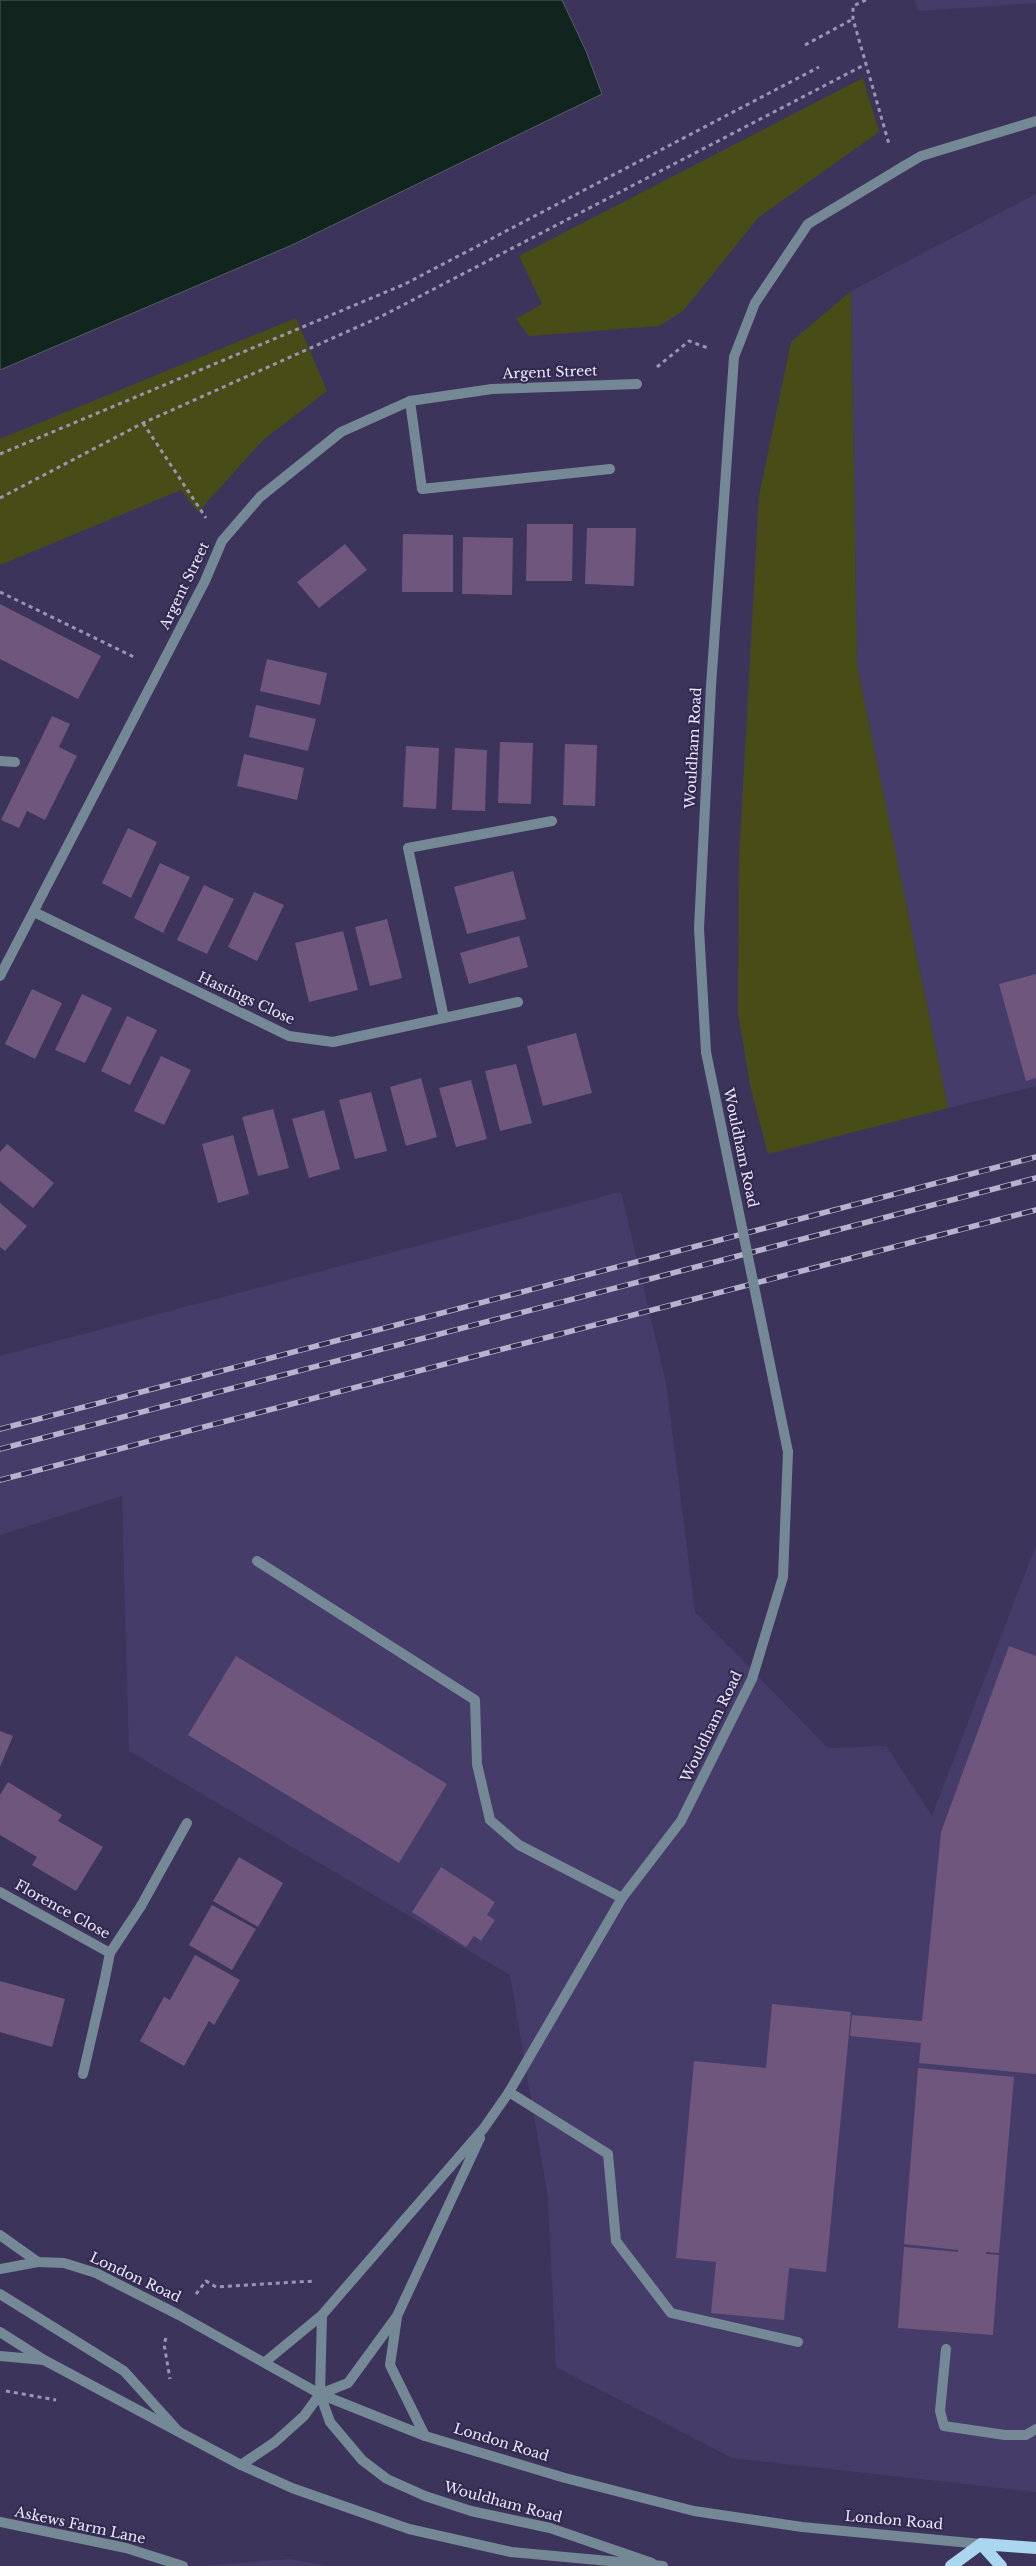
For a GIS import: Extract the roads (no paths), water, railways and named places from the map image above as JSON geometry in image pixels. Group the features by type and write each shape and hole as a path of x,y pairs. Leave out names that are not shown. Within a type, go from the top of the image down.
{"main road":[{"name":"London Road","path":"981,2544 1036,2548"},
{"path":"952,2566 981,2544 1001,2566"}],"street":[{"name":"Wouldham Road","path":"265,2362 322,2315 484,2128 509,2092 622,1898 681,1821 752,1679 783,1577 788,1452 706,1052 699,928 710,686 734,357 755,303 808,224 921,156 1036,121"},
{"name":"Argent Street","path":"0,976 205,580 222,542 260,497 341,432 410,401 492,389 637,384"},
{"path":"410,401 422,489 610,469"},
{"path":"0,761 15,762"},
{"path":"444,1018 408,848 552,821"},
{"name":"Hastings Close","path":"34,912 289,1036 333,1042 518,1002"},
{"path":"257,1561 475,1700 477,1764 490,1820 519,1845 622,1898"},
{"name":"Florence Close","path":"83,2074 110,1953 141,1906 187,1823"},
{"name":"Florence Close","path":"0,1892 110,1953"},
{"path":"509,2092 608,2154 616,2241 670,2312 798,2342"},
{"name":"Wouldham Road","path":"320,2394 348,2383 397,2316 484,2128"},
{"path":"0,2235 38,2262"},
{"path":"0,2269 38,2262"},
{"name":"London Road","path":"38,2262 64,2263 96,2273 179,2315 320,2394 424,2436 565,2478 694,2511 802,2528 981,2544"},
{"path":"0,2294 124,2371 179,2432"},
{"name":"Wouldham Road","path":"322,2315 320,2394 330,2422 362,2460 387,2479 425,2496 471,2511 550,2528 662,2566"},
{"name":"Wouldham Road","path":"397,2316 390,2365 424,2436"},
{"path":"0,2332 44,2360 240,2465 292,2488 408,2529 511,2552 662,2566"},
{"path":"946,2349 940,2411 944,2426 1005,2436 1026,2435 1036,2429"},
{"path":"0,2356 44,2360"},
{"path":"240,2465 275,2442 304,2416 320,2394"},
{"name":"Askews Farm Lane","path":"0,2522 126,2548 183,2566"}],"railway":[{"path":"0,1429 1036,1157"},
{"path":"0,1449 1036,1178"},
{"path":"0,1480 1036,1210"}]}
